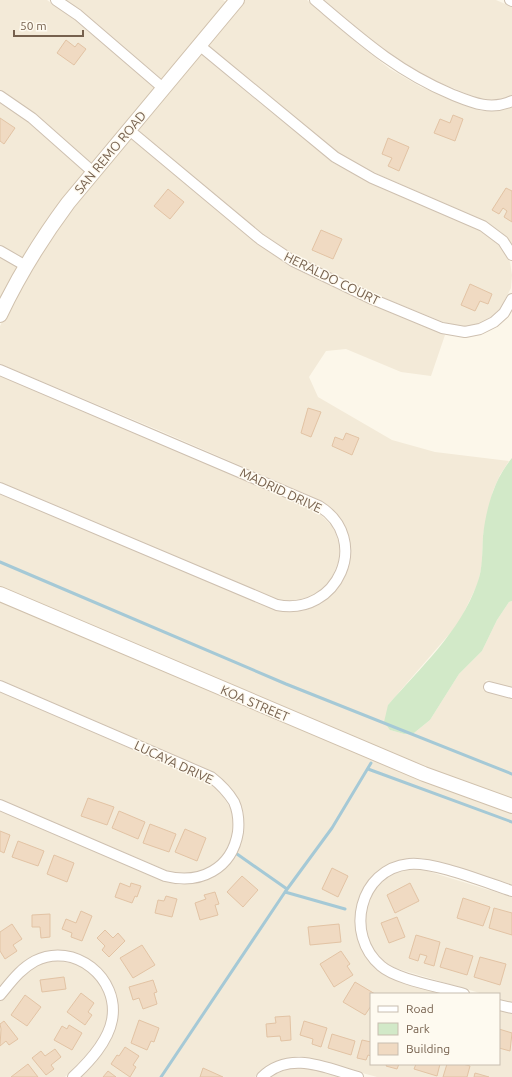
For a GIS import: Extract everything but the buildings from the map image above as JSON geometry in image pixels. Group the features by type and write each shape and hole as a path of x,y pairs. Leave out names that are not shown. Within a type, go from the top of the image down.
{"main road":[{"name":"SAN REMO ROAD","path":"0,315 26,266 47,231 128,129 164,88 235,1"},
{"name":"KOA STREET","path":"0,594 424,774 512,806"}],"street":[{"path":"56,0 78,15 164,88"},
{"path":"316,0 393,64 423,82 482,106 502,105 512,101"},
{"path":"199,46 335,157 372,178 483,226 503,241 512,255"},
{"path":"0,96 32,118 93,172"},
{"name":"HERALDO COURT","path":"128,129 260,239 293,261 372,299 442,328 465,332 480,329 494,322 504,313 512,299"},
{"path":"0,251 26,266"},
{"name":"MADRID DRIVE","path":"0,370 319,506 330,514 340,528 345,545 344,561 333,586 318,600 294,607 278,605 0,488"},
{"name":"LUCAYA DRIVE","path":"0,686 211,777 225,789 234,802 238,816 238,829 232,851 221,866 202,876 180,880 165,876 0,805"},
{"path":"489,687 512,693"},
{"path":"461,993 403,976 381,966 365,946 360,934 360,917 363,900 370,888 384,874 396,867 410,864 421,864 435,867 512,891"},
{"path":"0,995 28,964 46,957 58,956 78,959 98,972 110,990 112,1000 112,1020 106,1037 73,1077"},
{"path":"500,1004 512,1008"},
{"path":"262,1077 279,1066 299,1062 358,1077"}],"shaded area":[{"path":"0,0 47,0 75,20 156,88 92,165 35,114 0,90"},
{"path":"65,0 223,0 228,4 163,80"},
{"path":"243,0 307,0 358,44 390,69 421,87 481,111 503,110 512,107 512,245 501,232 485,221 375,173 337,153 206,45"},
{"path":"323,0 496,0 512,7 512,95 501,100 483,100 425,77 396,60"},
{"path":"199,53 332,162 370,183 481,231 495,240 504,250 510,262 512,275 511,288 500,309 491,318 479,324 465,327 451,325 374,294 295,256 263,234 135,129"},
{"path":"0,102 29,123 86,173 24,259 0,245"},
{"path":"129,137 257,243 290,266 370,304 445,335 431,376 401,372 346,349 326,351 309,377 318,397 392,440 435,452 509,461 500,475 493,491 483,535 482,564 478,583 468,604 458,624 388,705 390,730 404,734 414,733 430,720 459,674 482,651 497,620 509,602 512,601 512,688 486,680 483,690 512,699 512,800 464,784 0,589 0,494 276,610 294,612 306,610 321,604 337,589 347,568 350,550 347,534 341,520 334,511 321,501 163,432 0,364 0,326 19,286 51,234"},
{"path":"0,257 19,268 0,304"},
{"path":"0,376 159,442 317,511 333,527 340,546 339,560 330,582 320,592 304,600 279,600 0,482"},
{"path":"0,600 512,811 512,886 422,858 400,860 381,870 366,885 359,898 355,918 358,942 366,956 377,970 391,978 442,993 370,993 370,1065 500,1065 500,1010 512,1014 512,1077 377,1077 299,1056 268,1065 255,1077 80,1077 117,1020 117,998 114,988 101,968 92,961 80,954 57,950 45,952 26,960 11,973 0,987 0,811 163,881 180,885 203,881 212,877 227,866 239,846 243,814 241,806 233,792 213,772 0,680"},
{"path":"0,692 208,782 221,793 232,811 234,822 232,837 225,853 218,862 201,871 188,874 173,873 0,800"},
{"path":"421,869 512,897 512,1003 500,999 500,993 480,993 395,968 384,961 374,950 367,938 364,917 370,897 377,886 393,874 402,870"},
{"path":"57,961 76,964 94,976 101,984 107,1001 108,1010 102,1035 88,1054 65,1077 0,1077 0,1001 31,969 46,962"},
{"path":"292,1067 305,1067 339,1077 269,1077"}],"green space":[{"path":"512,458 512,601 509,602 497,620 482,651 459,674 430,720 414,733 404,734 390,730 384,722 388,705 450,634 470,601 480,572 486,515 500,475"}],"waterway":[{"path":"0,562 286,684 512,774"},
{"path":"161,1077 285,892 332,828 371,763"},
{"path":"368,769 512,822"},
{"path":"237,854 287,889"},
{"path":"285,892 345,909"}]}
